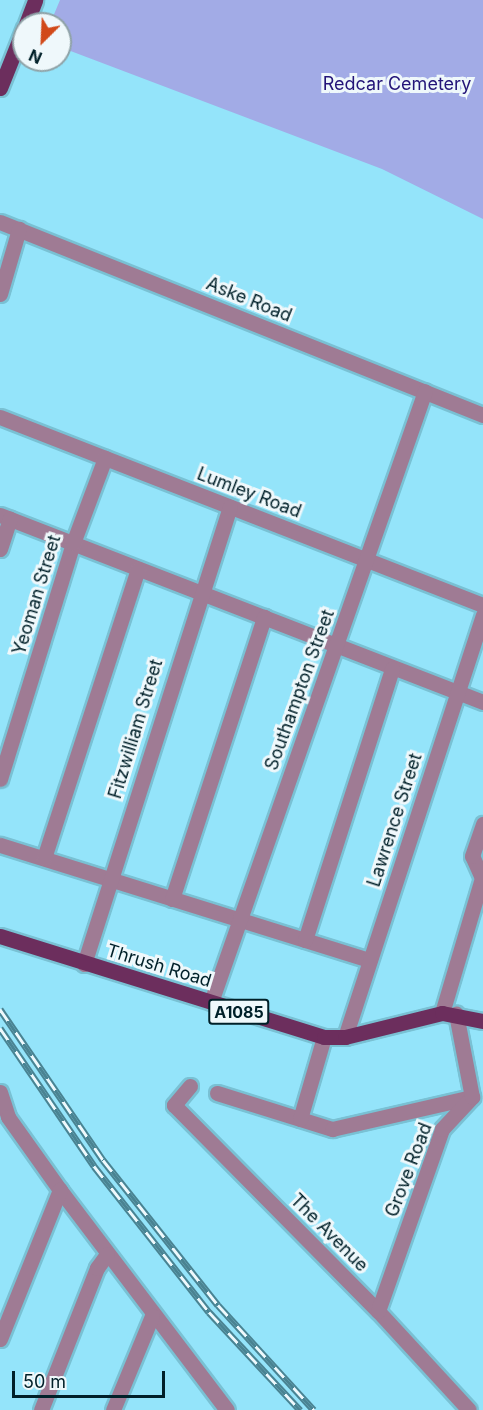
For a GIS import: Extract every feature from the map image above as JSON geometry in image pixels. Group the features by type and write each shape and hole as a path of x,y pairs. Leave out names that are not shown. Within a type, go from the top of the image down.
{"main road":[{"path":"0,88 12,58"},
{"name":"Thrush Road","path":"0,936 324,1037 345,1037 449,1013 483,1021"}],"street":[{"name":"Aske Road","path":"0,222 483,415"},
{"path":"0,294 19,229"},
{"name":"Southampton Street","path":"211,1002 238,919 337,645 425,391"},
{"name":"Lumley Road","path":"0,417 483,605"},
{"name":"Yeoman Street","path":"0,779 73,543 105,458"},
{"name":"Fitzwilliam Street","path":"84,964 200,592 230,507"},
{"path":"0,549 5,517 337,645 392,669 483,702"},
{"path":"44,858 138,569"},
{"name":"Lawrence Street","path":"345,1037 483,615"},
{"path":"172,899 264,617"},
{"path":"305,940 392,669"},
{"path":"217,1094 332,1129 471,1097 449,1013 482,878 472,856 483,824"},
{"path":"0,845 370,960"},
{"path":"300,1119 324,1037"},
{"name":"The Avenue","path":"190,1086 174,1105 378,1311 469,1410"},
{"name":"Grove Road","path":"378,1311 442,1129 471,1097"},
{"path":"1,1100 8,1117 60,1190 152,1316 227,1410"},
{"path":"0,1339 60,1190"},
{"path":"41,1410 97,1268 107,1254"},
{"path":"113,1410 152,1316"}],"green space":[{"name":"Redcar Cemetery","path":"60,0 483,0 483,219 382,169 72,52 72,12 55,12"}],"railway":[{"path":"0,1009 103,1160 218,1305 314,1410"},
{"path":"0,1028 94,1166 209,1312 300,1410"}]}
